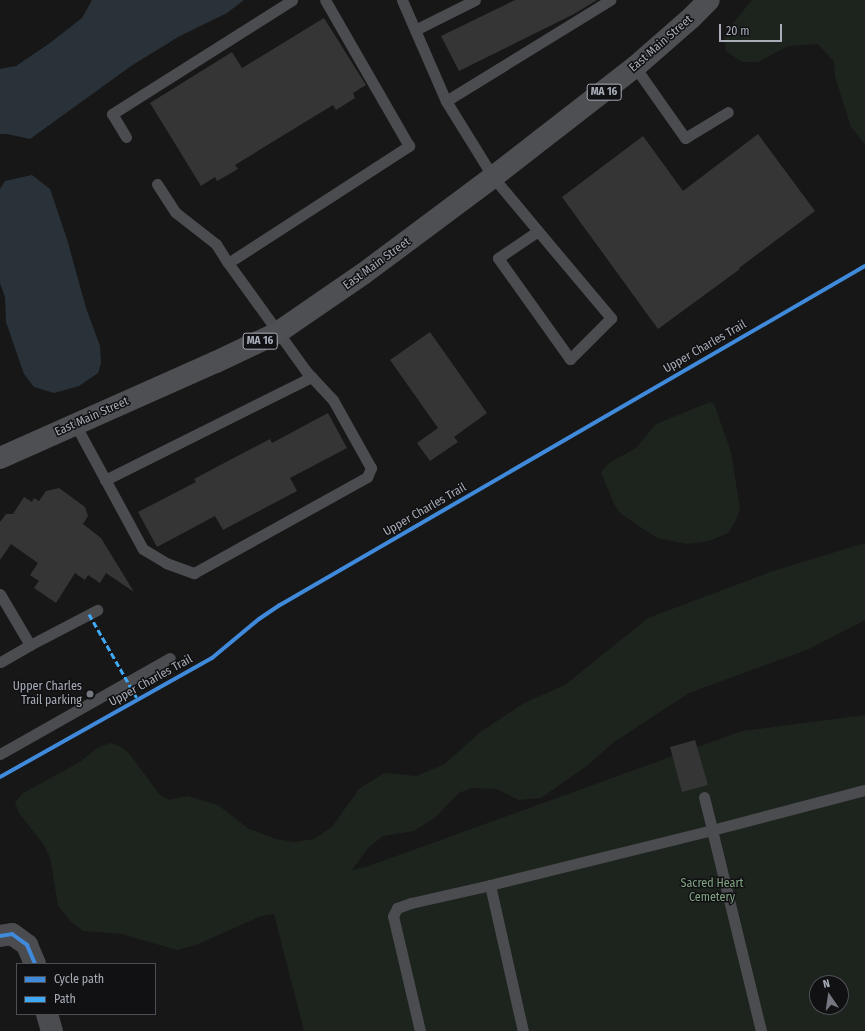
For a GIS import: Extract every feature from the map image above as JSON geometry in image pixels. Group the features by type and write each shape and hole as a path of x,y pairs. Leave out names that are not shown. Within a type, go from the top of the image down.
{"main road":[{"name":"East Main Street","path":"0,458 216,362 277,333 363,274 493,177 635,67 691,18 709,0"}],"street":[{"path":"6,935 27,945 35,963"},
{"path":"47,1015 52,1031"}],"lane":[{"path":"126,137 112,114 292,0"},
{"path":"228,263 410,146 325,0"},
{"path":"402,0 446,101 493,177 611,318 570,359 498,258 538,231"},
{"path":"415,30 475,0"},
{"path":"446,101 610,0"},
{"path":"635,67 685,138 728,112"},
{"path":"74,424 143,549 166,563 194,573 368,477 371,468 333,400 312,377 277,333 216,244 175,212 157,184"},
{"path":"105,480 312,377"},
{"path":"0,594 30,645"},
{"path":"0,662 97,610"},
{"path":"0,754 170,658"},
{"path":"420,1031 393,916 397,908 411,903 712,830 865,790"},
{"path":"704,796 761,1031"},
{"path":"490,885 523,1031"}],"green space":[{"path":"752,0 865,0 865,144 851,127 835,77 834,62 818,44 788,46 758,62 742,62 726,51 724,34"},
{"path":"710,402 714,404 731,452 740,509 736,520 728,533 709,541 687,544 657,538 621,514 614,504 601,472 609,463 636,448 656,424"},
{"name":"Sacred Heart Cemetery","path":"865,543 865,620 809,649 689,693 614,742 588,765 541,798 519,800 497,789 471,788 459,793 436,817 414,831 383,836 368,848 352,870 366,867 742,731 865,715 865,1031 304,1031 274,914 261,916 196,945 177,950 121,934 83,931 71,922 58,906 50,857 44,845 19,813 15,802 23,793 80,762 97,748 110,743 119,746 128,752 160,795 169,800 187,796 218,805 249,829 276,839 294,842 314,839 332,827 359,789 384,773 417,776 445,764 479,733 524,703 565,685 648,618 773,571"}],"shaded area":[{"path":"92,0 244,0 227,13 178,37 131,66 30,139 0,134 0,69 16,66 50,43 82,18"},
{"path":"32,175 50,189 67,239 86,308 100,346 101,363 98,373 79,386 54,393 34,387 24,374 6,322 5,297 0,283 0,189 5,181"}],"building":[{"path":"515,0 597,0 574,14 459,71 441,36"},
{"path":"324,18 366,85 353,93 355,98 336,110 333,105 235,165 238,169 217,181 215,177 201,186 150,103 232,52 242,68"},
{"path":"758,134 815,211 739,268 740,269 658,329 562,197 643,136 683,191"},
{"path":"430,332 487,413 454,437 458,442 430,461 417,443 438,428 390,360"},
{"path":"328,413 347,448 290,478 297,491 223,530 215,516 157,547 138,512 196,482 194,479 270,439 272,443"},
{"path":"59,488 85,507 88,516 83,524 101,538 134,592 106,573 100,583 88,575 85,580 75,573 56,603 34,588 39,581 30,575 38,563 11,544 0,560 0,522 6,514 13,514 24,497 32,502 34,498 39,501 46,491"},
{"path":"695,740 708,785 682,792 670,747"}],"marked path":[{"path":"89,614 138,700"}],"cycle path":[{"name":"Upper Charles Trail","path":"0,777 212,658 259,619 280,605 865,266"},
{"path":"0,936 12,934 27,945 35,963"}],"place":[{"name":"Upper Charles Trail parking","path":"90,694"}]}
